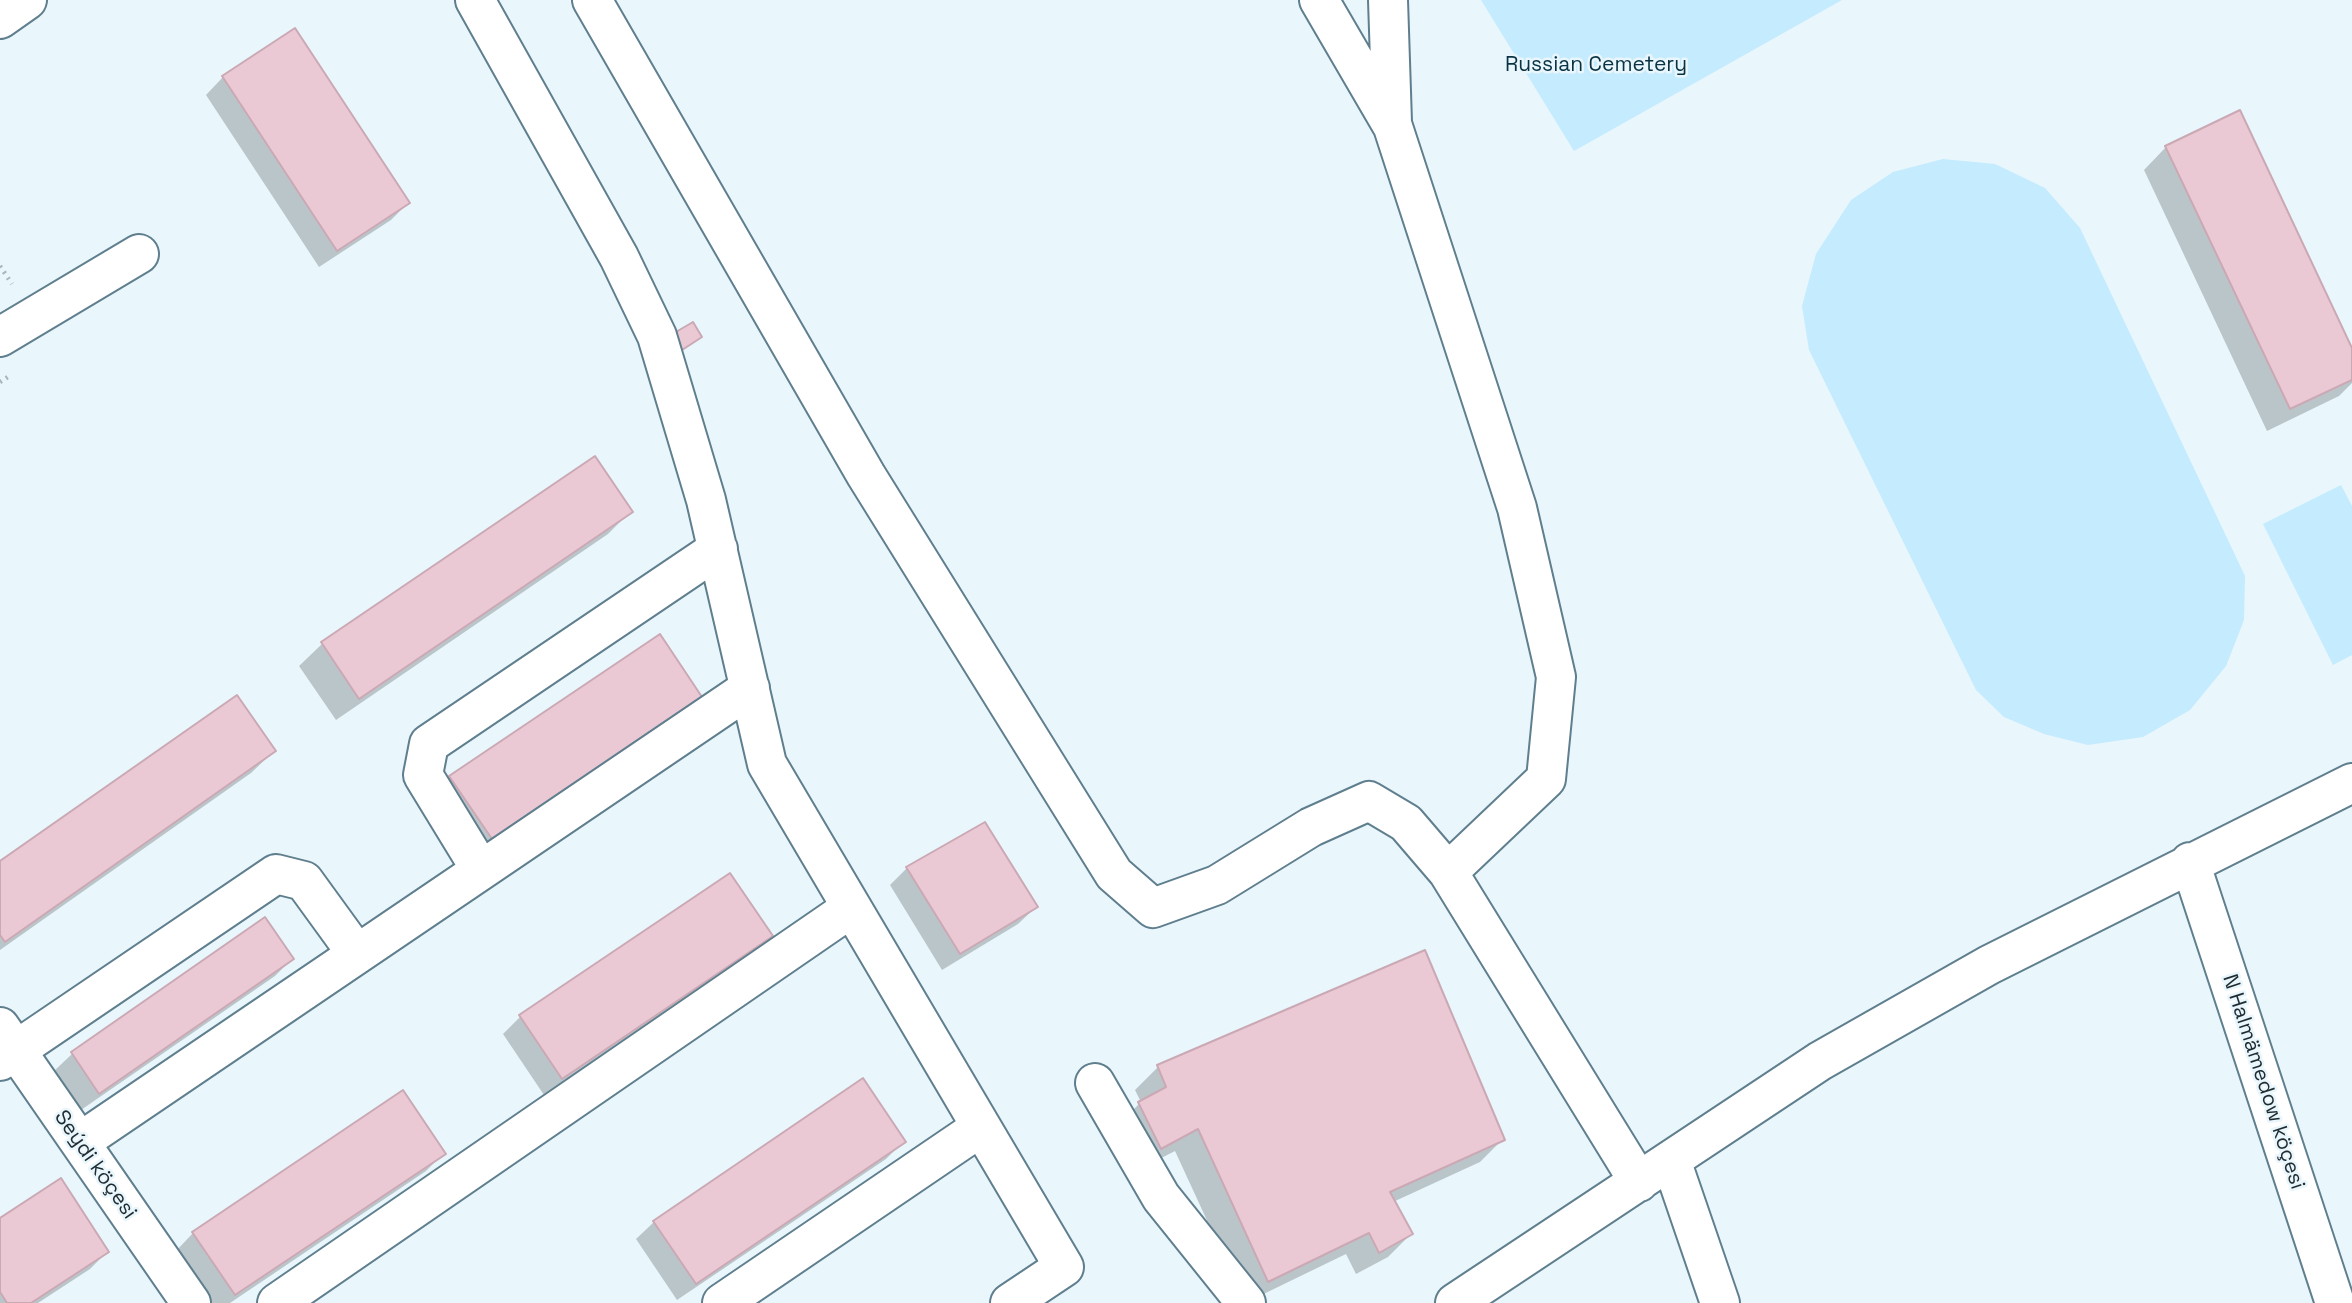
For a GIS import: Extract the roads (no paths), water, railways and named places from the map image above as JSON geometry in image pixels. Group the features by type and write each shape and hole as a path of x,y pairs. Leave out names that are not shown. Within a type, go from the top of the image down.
{"street":[{"path":"0,19 27,0"},
{"path":"475,0 619,257 657,337 706,500 767,764 1065,1267 1010,1303"},
{"path":"592,0 866,475 1114,874 1153,908 1217,885 1311,827 1369,801 1406,823 1448,872 1639,1182"},
{"path":"1319,0 1392,127 1517,508 1556,677 1546,779 1448,872"},
{"path":"1388,0 1392,127"},
{"path":"0,337 139,254"},
{"path":"481,870 423,775 429,744 718,549"},
{"path":"79,1142 750,688"},
{"path":"1455,1303 1820,1061 1989,965 2352,783"},
{"name":"N Halmämedow köçesi","path":"2190,862 2336,1303"},
{"path":"5,1046 276,874 304,881 357,954"},
{"path":"277,1303 851,908"},
{"name":"Seýdi köçesi","path":"5,1046 79,1142 191,1303"},
{"path":"1095,1083 1161,1197 1246,1303"},
{"path":"722,1303 981,1127"},
{"path":"1671,1160 1720,1303"}],"park label":[{"name":"Russian Cemetery","path":"1596,65"}]}
